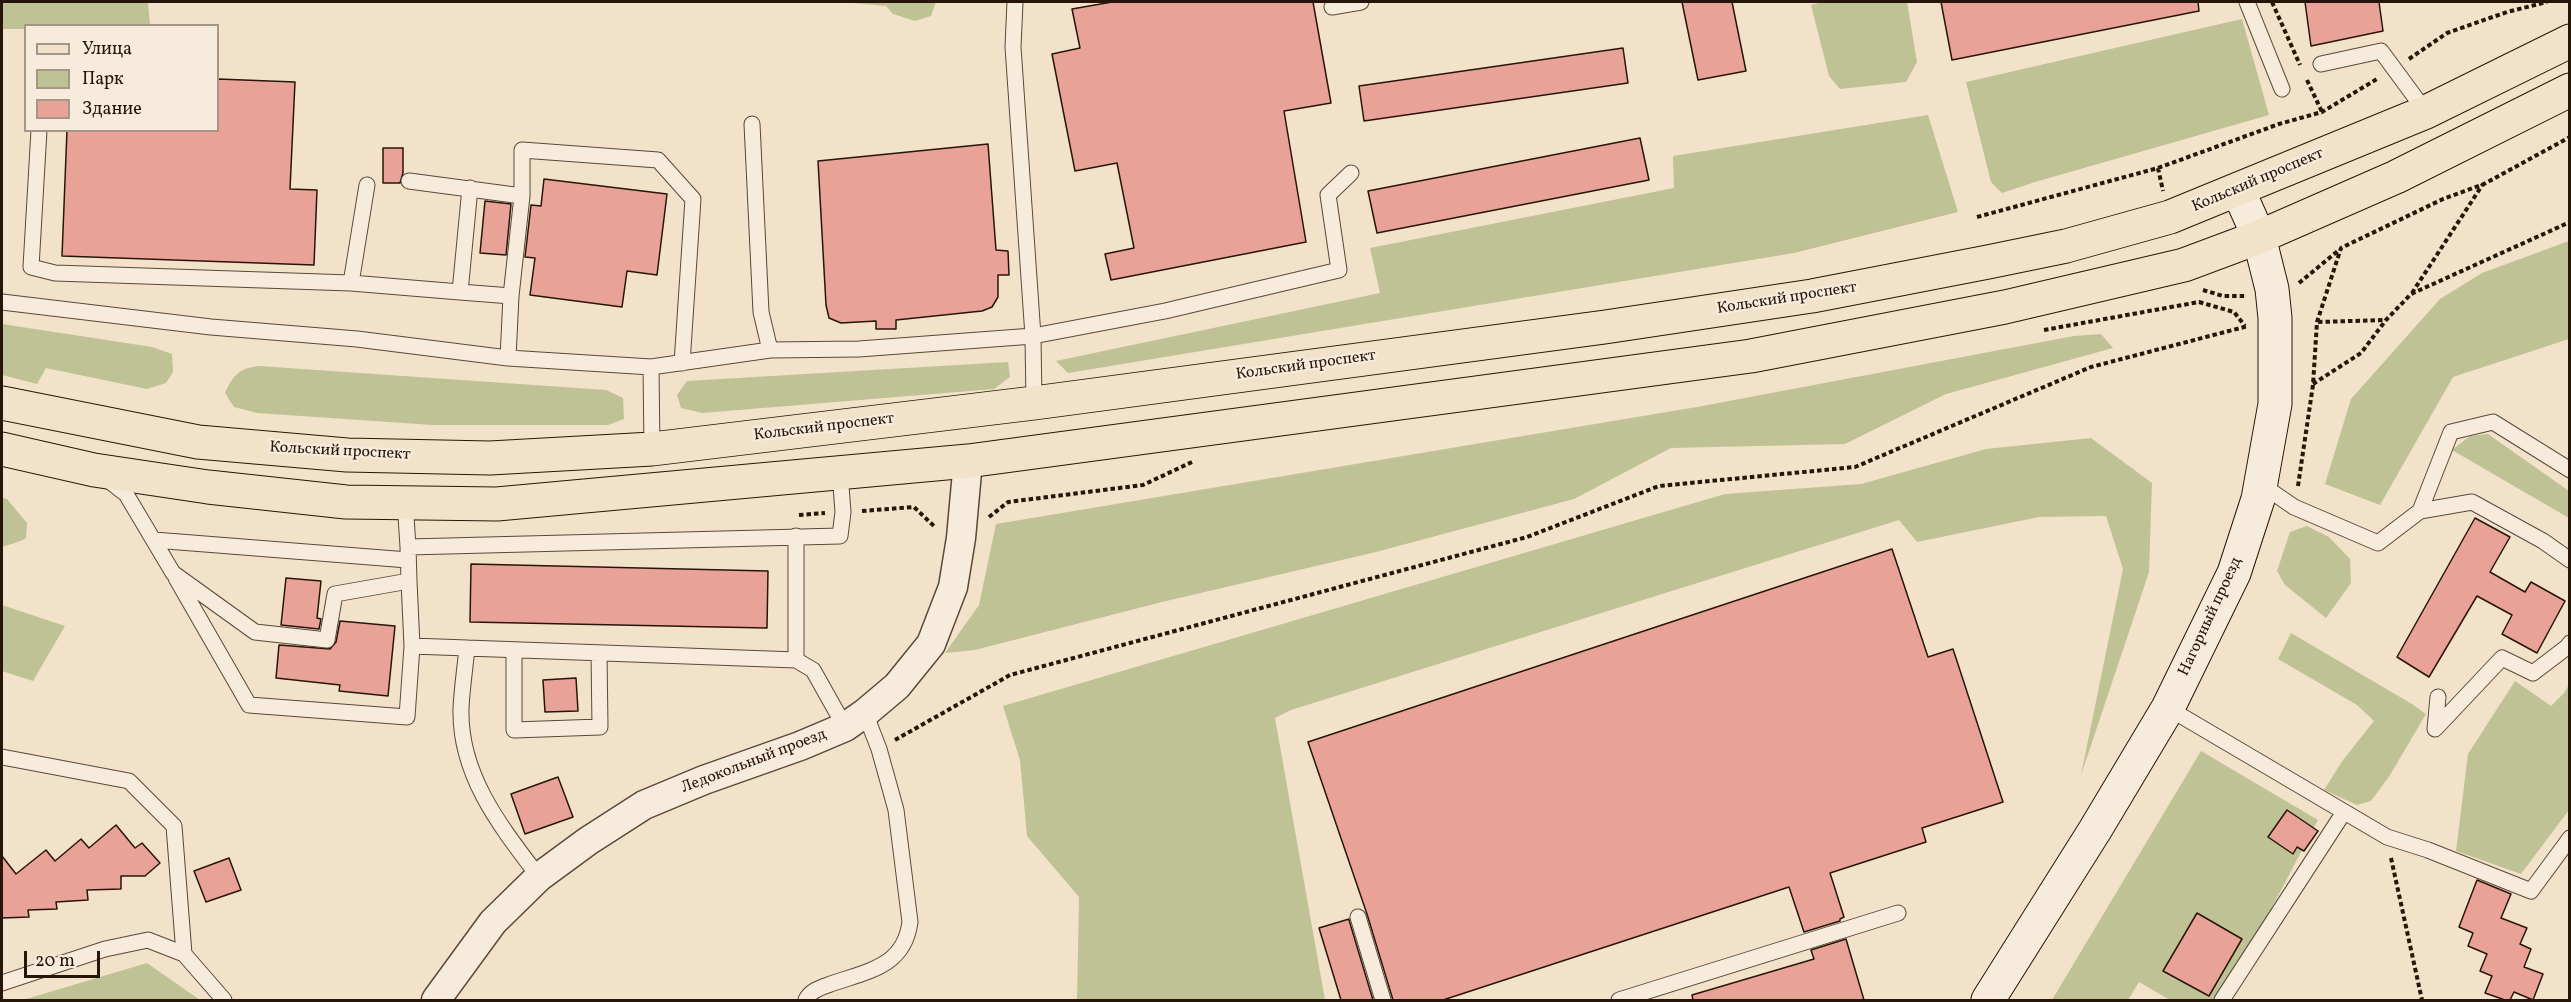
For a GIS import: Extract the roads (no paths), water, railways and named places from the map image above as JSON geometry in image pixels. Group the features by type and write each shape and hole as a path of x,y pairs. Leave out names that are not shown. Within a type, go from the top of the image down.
{"main road":[{"name":"Кольский проспект","path":"2,403 198,442 347,455 490,458 652,448 1034,403 1605,327 1812,297 2066,246 2170,217 2426,112 2570,40"},
{"path":"2,449 94,470 208,487 346,501 496,504 968,461 1751,356 2005,308 2184,265 2259,237 2396,177 2570,90"},
{"name":"Нагорный проезд","path":"1988,1000 2095,830 2168,708 2234,573 2262,485 2275,404 2275,318 2272,289 2259,237 2238,190"},
{"path":"963,411 968,461"}],"street":[{"name":"Ледокольный проезд","path":"436,1000 493,922 539,878 588,840 644,805 704,780 800,746 855,720 897,686 931,644 953,587 961,538 968,461"}],"lane":[{"path":"1015,2 1013,47 1033,336 1034,403"},
{"path":"1332,8 1361,2"},
{"path":"2247,2 2282,89"},
{"path":"2321,64 2381,51 2426,112"},
{"path":"752,124 761,312 770,350"},
{"path":"39,132 31,267 55,273 351,283 511,296"},
{"path":"508,358 511,296 522,196 522,150 658,160 693,199 682,363"},
{"path":"2,302 211,327 357,339 508,358 651,368 770,350 859,349 1033,336 1165,310 1339,270 1328,195 1351,173"},
{"path":"409,181 522,196"},
{"path":"351,283 367,185"},
{"path":"460,292 470,188"},
{"path":"651,368 652,448"},
{"path":"2420,511 2451,432 2493,422 2570,470"},
{"path":"94,470 126,494 249,705 407,717 412,646 405,501"},
{"path":"154,540 408,553 840,536 843,512 840,473"},
{"path":"2262,485 2294,507 2378,543 2420,511 2472,502 2543,541 2570,560"},
{"path":"796,536 796,660"},
{"path":"173,573 255,632 327,640 335,594 409,581"},
{"path":"2438,697 2435,729 2502,658 2533,674 2570,643"},
{"path":"412,646 796,660 813,670 879,749 896,810 910,922 908,938 901,952 886,963 821,987 806,1000"},
{"path":"468,648 461,710 465,743 473,777 491,812 539,878"},
{"path":"514,650 513,730 600,727 598,653"},
{"path":"2168,708 2386,837 2428,850 2531,891 2570,838"},
{"path":"2,757 129,782 174,826 184,954"},
{"path":"2222,1000 2344,812"},
{"path":"1619,1000 1898,914"},
{"path":"1358,917 1383,1000"},
{"path":"2,983 105,949 148,940 184,954 224,1000"}]}
